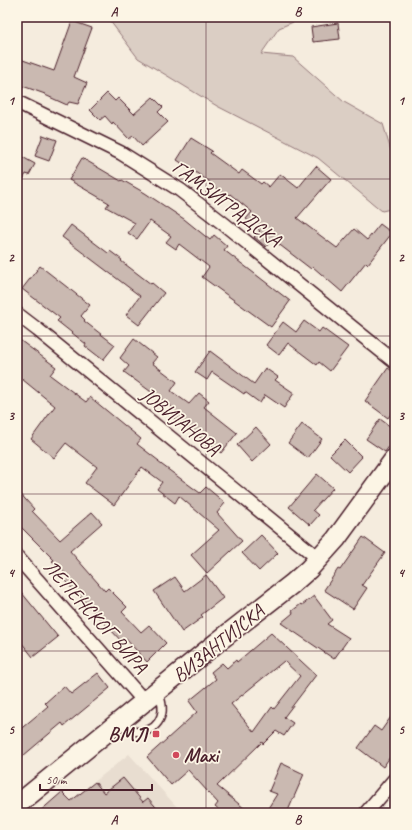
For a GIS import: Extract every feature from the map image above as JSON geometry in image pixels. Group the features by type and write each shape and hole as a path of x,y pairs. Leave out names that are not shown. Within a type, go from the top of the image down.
{"street":[{"name":"ГАМЗИГРАДСКА","path":"17,102 121,153 180,190 395,362"},
{"name":"ЈОВИЈАНОВА","path":"17,314 319,559"},
{"name":"ВИЗАНТИЈСКА","path":"17,805 215,644 292,584 319,559 336,540 395,458"},
{"name":"ЛЕПЕНСКОГ ВИРА","path":"17,557 151,696"},
{"path":"366,813 395,779"}],"lane":[{"path":"118,723 122,727 133,732 141,732 148,730 159,722 163,709 151,696"}],"shaded area":[{"path":"107,17 305,17 279,28 261,54 293,57 344,102 383,124 395,164 395,208 382,211 318,158 217,106 138,58"},
{"path":"129,754 182,813 93,813 78,795"}],"building":[{"path":"72,21 92,28 74,77 87,83 78,104 69,102 67,105 45,94 17,84 17,68 20,59 54,71"},
{"path":"338,23 340,39 313,42 311,27"},
{"path":"107,93 115,101 118,98 134,114 153,97 163,107 158,112 168,122 142,146 133,136 129,139 113,122 112,124 105,116 100,120 90,110"},
{"path":"43,135 57,140 49,161 35,156"},
{"path":"191,138 212,151 210,153 239,174 242,170 261,184 263,182 269,187 280,174 298,188 316,166 331,179 297,218 337,248 354,229 367,240 380,224 392,233 368,264 366,262 342,292 313,267 311,269 272,239 266,247 254,237 260,231 246,219 252,212 230,194 228,197 209,183 210,182 177,160"},
{"path":"17,154 35,164 29,175 26,174 17,190"},
{"path":"82,158 145,193 184,219 210,240 214,235 227,246 224,250 290,301 271,327 202,277 209,267 179,244 176,249 166,242 171,236 150,221 137,239 128,233 135,223 106,207 109,203 69,180"},
{"path":"71,225 108,253 110,251 164,293 139,325 126,315 140,296 62,237"},
{"path":"40,266 90,305 81,316 85,320 84,321 115,345 103,360 85,346 86,344 57,321 60,318 22,289"},
{"path":"304,321 319,332 322,328 348,347 330,371 319,362 317,365 288,343 279,355 266,345 283,322 296,332"},
{"path":"17,338 56,367 50,375 86,402 90,397 141,439 137,444 159,461 158,462 200,493 206,487 225,503 217,513 242,541 207,573 191,555 219,530 179,496 175,503 157,489 162,482 142,467 114,505 85,483 97,467 66,443 54,458 31,439 55,406 17,375"},
{"path":"134,339 157,357 152,363 177,382 171,391 189,404 199,393 209,401 204,407 237,433 221,453 168,414 173,408 124,372 129,366 120,358"},
{"path":"210,351 254,384 265,368 278,377 275,380 294,393 284,408 265,395 260,403 212,372 207,380 195,372"},
{"path":"388,368 395,373 395,408 388,418 365,401"},
{"path":"380,419 395,430 395,438 385,452 366,439"},
{"path":"302,424 322,439 308,458 288,443"},
{"path":"256,427 271,444 252,462 237,445"},
{"path":"345,440 362,457 348,472 330,455"},
{"path":"317,474 333,488 313,510 319,515 310,525 289,507"},
{"path":"17,490 34,509 32,511 60,540 92,512 102,523 70,551 105,591 108,588 127,607 122,612 141,632 149,625 166,643 147,662 126,639 123,643 66,582 70,578 17,523"},
{"path":"261,535 278,553 259,571 242,553"},
{"path":"363,537 385,553 362,585 367,588 353,609 324,590"},
{"path":"206,575 223,598 201,615 203,617 182,632 154,591 175,577 185,591"},
{"path":"17,587 58,637 33,657 17,637"},
{"path":"314,596 332,620 327,624 349,638 334,659 281,623 293,613 292,611"},
{"path":"271,633 316,675 284,717 293,723 284,736 276,731 263,744 262,742 217,786 250,813 222,813 215,807 218,803 188,770 171,785 147,757 197,712 189,701 216,679 211,672 222,663 227,668 236,660 237,662","holes":["284,661 300,676 274,709 272,707 254,732 231,704"]},
{"path":"98,673 110,688 64,726 62,723 17,761 17,732 48,706 45,703 64,686 71,694"},
{"path":"395,711 395,750 383,767 358,748 374,726 381,731"},
{"path":"281,763 304,774 287,813 265,813 277,794 269,791"},
{"path":"123,778 143,802 148,798 161,813 38,813 62,792 71,801 95,782 104,793"}],"place":[{"name":"ВМЛ","path":"156,734"},
{"name":"Maxi","path":"176,755"}]}
